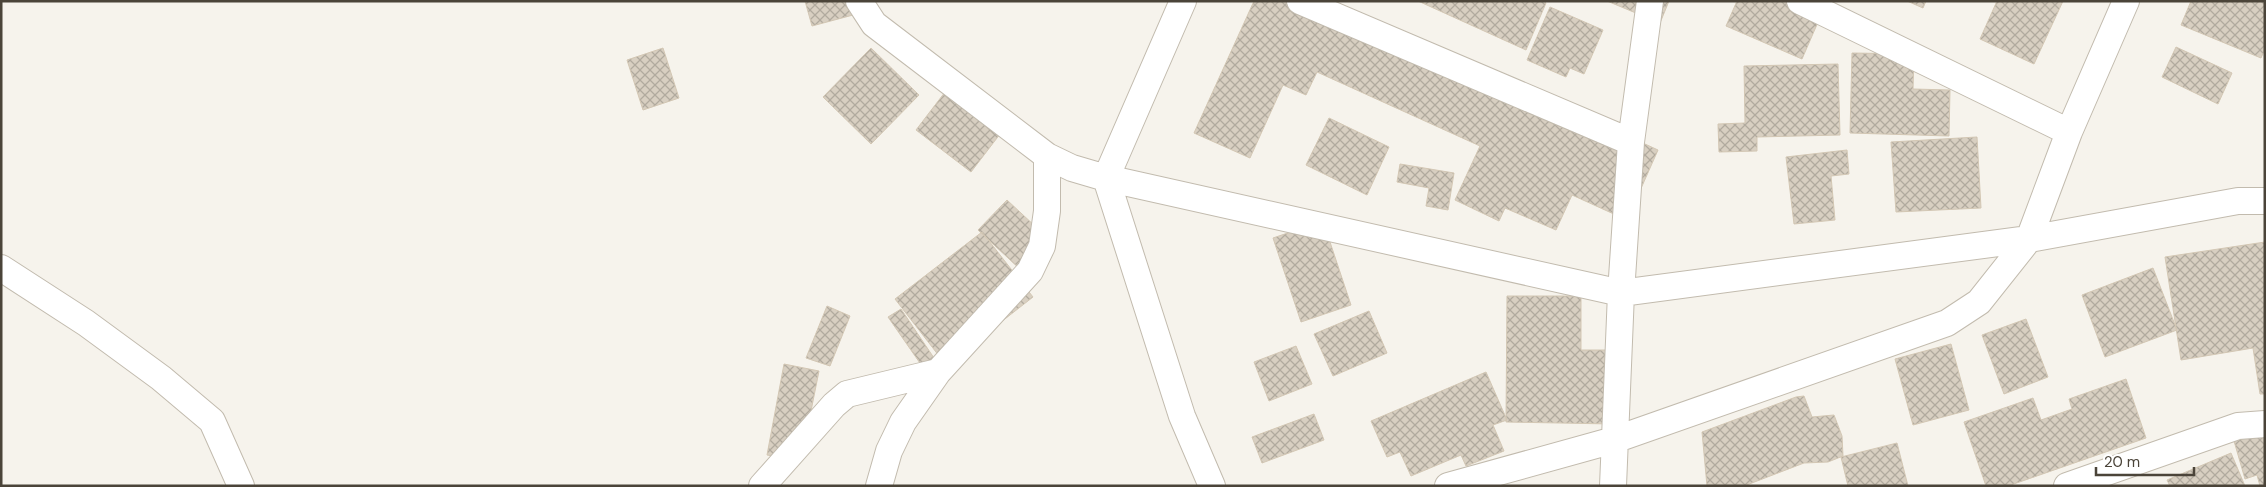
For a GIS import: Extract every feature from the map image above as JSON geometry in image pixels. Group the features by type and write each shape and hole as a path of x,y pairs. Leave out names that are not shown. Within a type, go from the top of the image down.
{"street":[{"path":"859,1 874,24 1047,156 1072,168 1106,178 1621,293 2029,239 2238,201 2265,202"},
{"path":"1182,1 1106,178 1182,416 1212,486"},
{"path":"1300,1 1631,142"},
{"path":"1613,486 1621,293 1631,142 1650,1"},
{"path":"1800,1 2069,132"},
{"path":"1448,486 1614,440 1947,323 1979,302 2029,239 2069,132 2126,1"},
{"path":"879,486 889,451 903,422 938,372 1030,271 1042,246 1047,211 1047,156"},
{"path":"1,268 86,323 162,378 212,421 241,486"},
{"path":"762,486 834,405 848,394 938,372"},
{"path":"2067,486 2238,426 2265,424"}],"building":[{"path":"805,1 865,1 868,11 812,26"},
{"path":"1254,1 1334,1 1658,150 1627,220 1572,195 1556,230 1505,208 1499,221 1455,200 1480,146 1317,72 1306,95 1283,85 1250,158 1194,133"},
{"path":"1418,1 1544,1 1546,3 1526,50"},
{"path":"1607,1 1669,1 1660,23"},
{"path":"1737,1 1813,1 1825,6 1802,59 1726,26"},
{"path":"1907,1 1926,1 1923,8"},
{"path":"1997,1 2063,1 2034,64 1980,39"},
{"path":"2191,1 2265,1 2265,49 2261,58 2181,25"},
{"path":"1550,7 1603,30 1584,74 1570,68 1566,77 1527,60"},
{"path":"2176,47 2232,73 2218,104 2162,77"},
{"path":"663,48 679,98 643,110 627,60"},
{"path":"871,48 919,95 871,144 823,97"},
{"path":"1852,53 1914,54 1913,89 1950,90 1949,136 1850,133"},
{"path":"1838,64 1840,135 1757,137 1757,151 1719,152 1718,124 1745,123 1744,66"},
{"path":"955,79 1010,121 971,172 916,130"},
{"path":"1329,118 1389,147 1367,195 1306,165"},
{"path":"1977,137 1981,208 1896,212 1891,142"},
{"path":"1847,150 1849,174 1831,176 1835,220 1794,224 1786,157"},
{"path":"1400,164 1454,173 1448,210 1426,206 1429,188 1397,182"},
{"path":"1007,200 1051,241 1023,272 978,230"},
{"path":"1323,221 1351,305 1301,322 1273,238"},
{"path":"982,232 1033,297 946,365 895,299"},
{"path":"2265,242 2265,394 2260,394 2253,348 2181,360 2165,257"},
{"path":"2153,268 2177,330 2105,357 2082,295"},
{"path":"1507,296 1581,296 1581,350 1612,350 1612,424 1506,422"},
{"path":"827,306 850,316 830,366 806,358"},
{"path":"901,309 934,358 922,366 888,317"},
{"path":"1369,311 1387,353 1333,376 1314,334"},
{"path":"2026,319 2048,377 2004,394 1982,335"},
{"path":"1951,344 1969,410 1913,425 1895,359"},
{"path":"1296,346 1312,384 1269,401 1254,362"},
{"path":"784,364 819,371 801,461 767,455"},
{"path":"1486,372 1507,420 1493,425 1504,451 1466,466 1461,455 1411,476 1400,452 1387,457 1371,421"},
{"path":"2126,379 2146,438 2008,486 1986,486 1964,422 2033,398 2041,420 2072,409 2069,399"},
{"path":"1804,396 1812,417 1834,415 1842,436 1843,456 1828,462 1804,463 1744,486 1707,486 1702,432 1796,397"},
{"path":"1314,414 1324,440 1262,463 1252,437"},
{"path":"2265,433 2265,486 2260,486 2257,475 2245,479 2234,441"},
{"path":"1897,443 1908,486 1848,486 1841,457"},
{"path":"2231,453 2245,486 2170,486 2167,480"}]}
